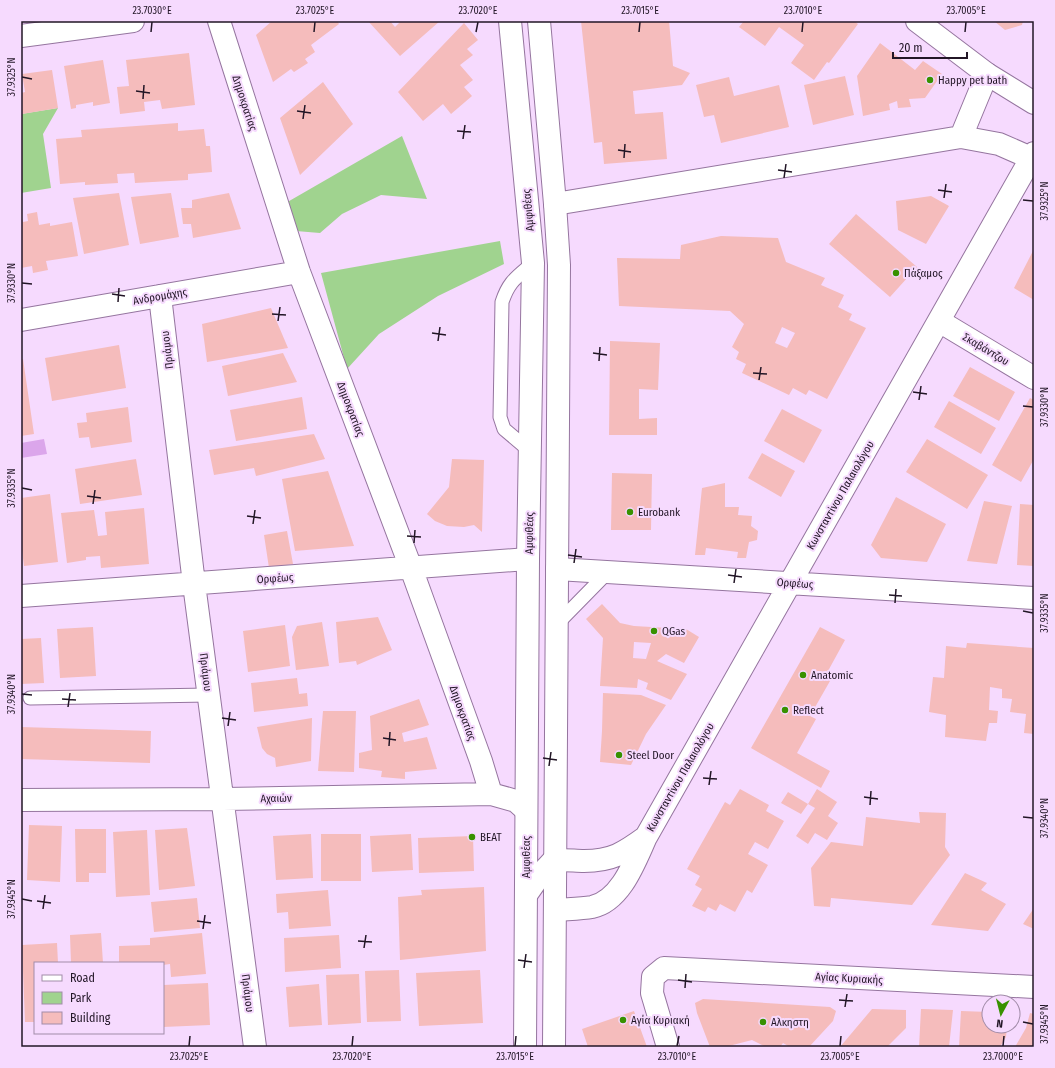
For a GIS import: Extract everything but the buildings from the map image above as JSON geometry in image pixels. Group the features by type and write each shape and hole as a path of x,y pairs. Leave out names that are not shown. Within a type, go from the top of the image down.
{"street":[{"path":"21,36 133,21"},
{"name":"Δημοκρατίας","path":"219,21 299,272 411,568 481,761 491,794"},
{"name":"Αμφιθέας","path":"510,21 533,263 528,559 525,1047"},
{"path":"539,21 559,265 554,1047"},
{"path":"917,21 986,74 1034,103"},
{"path":"961,137 986,74"},
{"path":"555,204 961,137 999,144 1032,155"},
{"name":"Κωνσταντίνου Παλαιολόγου","path":"555,910 593,907 603,902 622,885 629,874 646,837 1032,155"},
{"name":"Ανδρομάχης","path":"21,320 299,272"},
{"name":"Πριάμου","path":"160,296 194,584 254,1047"},
{"name":"Σκαβάντζου","path":"939,321 1034,378"},
{"name":"Ορφέως","path":"21,596 528,559"},
{"name":"Ορφέως","path":"556,569 1034,598"},
{"name":"Αχαιών","path":"21,800 223,799 491,794 516,801 526,810"},
{"name":"Κωνσταντίνου Παλαιολόγου","path":"556,860 592,861 609,859 625,852 646,837"},
{"path":"526,896 540,875 553,861 556,860"},
{"name":"Αγίας Κυριακής","path":"668,1047 652,993 653,977 664,968 1034,987"}],"lane":[{"path":"530,451 504,429 500,417 500,409 502,302 507,289 513,281 533,263"},
{"path":"556,625 608,572"},
{"path":"30,698 209,695"}],"green space":[{"path":"58,108 43,134 51,188 21,193 21,114"},
{"path":"402,136 427,199 381,195 342,214 320,233 296,231 284,204"},
{"path":"500,241 504,264 438,296 379,334 347,369 321,273"}],"shaded area":[{"path":"44,439 47,454 21,458 21,443"}],"place":[{"name":"Happy pet bath","path":"930,80"},
{"name":"Πάξαμος","path":"896,273"},
{"name":"Eurobank","path":"630,512"},
{"name":"QGas","path":"654,631"},
{"name":"Anatomic","path":"803,675"},
{"name":"Reflect","path":"785,710"},
{"name":"Steel Door","path":"619,755"},
{"name":"ΒΕΑΤ","path":"472,837"},
{"name":"Αγία Κυριακή","path":"623,1020"},
{"name":"Αλκηστη","path":"763,1022"}]}
